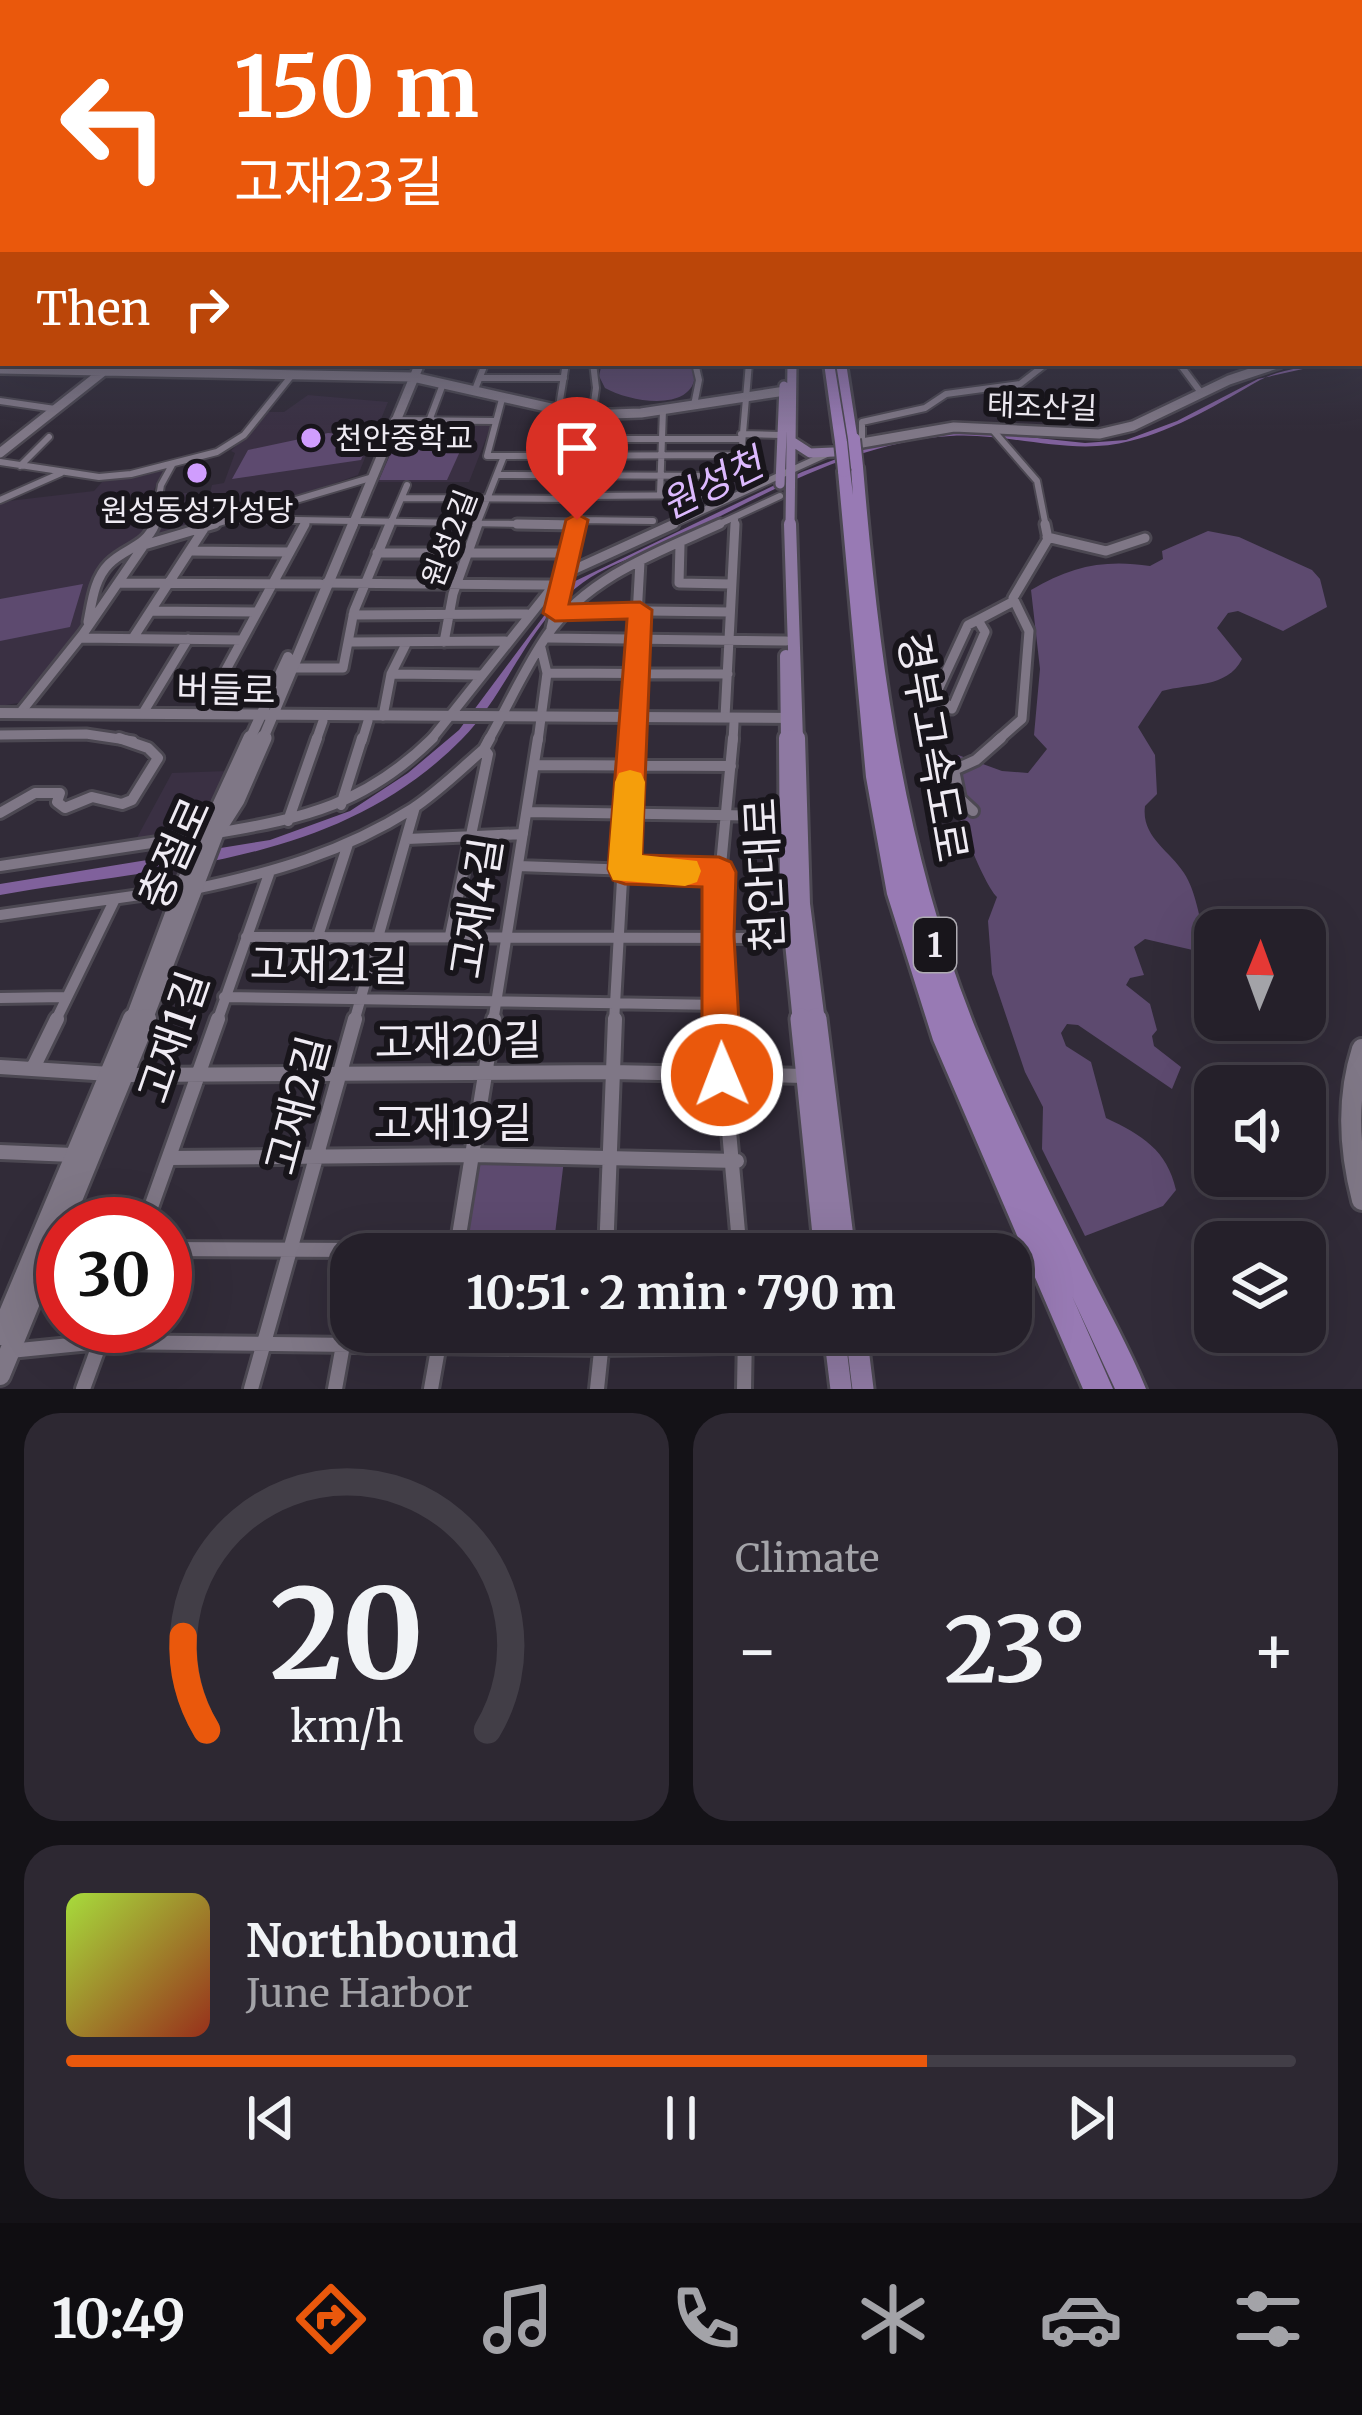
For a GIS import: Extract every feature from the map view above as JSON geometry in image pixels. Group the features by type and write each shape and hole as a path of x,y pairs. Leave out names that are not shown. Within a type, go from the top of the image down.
{"highway":[{"name":"경부고속도로","path":"830,366 849,452 881,685 920,898 980,1064 1131,1389"},
{"name":"경부고속도로","path":"841,366 875,777 897,894 945,1040 1098,1389"}],"main road":[{"name":"천안대로","path":"788,366 780,435 791,721 787,816 792,938 823,1233"},
{"name":"천안대로","path":"788,366 793,442 784,482 786,641 805,939 842,1233"},
{"path":"793,442 810,453 849,452"},
{"path":"841,1389 842,1353"},
{"path":"849,1353 863,1389"}],"street":[{"path":"0,453 110,366"},
{"name":"충절로","path":"5,1343 117,1075 189,884 209,837 237,800 416,366"},
{"path":"475,392 482,366"},
{"path":"551,456 566,366"},
{"path":"549,635 558,580 577,523 593,415 592,366"},
{"path":"694,405 699,380 696,366"},
{"path":"739,492 749,366"},
{"name":"태조산길","path":"849,452 862,422 929,406 946,394 1020,384 1045,366"},
{"path":"1181,366 1202,394"},
{"name":"태조산길","path":"784,482 849,452 937,428 1099,434 1133,426 1272,366"},
{"path":"1268,370 1277,375"},
{"path":"4,372 410,377 560,413 593,415 784,392"},
{"path":"0,462 61,473 120,476 172,465 235,444 292,375"},
{"name":"충절로","path":"368,478 410,377"},
{"path":"480,378 564,378"},
{"path":"429,421 442,384"},
{"name":"원성2길","path":"444,642 446,614 465,553 503,456 487,456 502,399"},
{"path":"0,401 55,409"},
{"path":"653,527 662,475 663,410"},
{"path":"394,421 496,421"},
{"path":"977,618 985,632 952,709 936,694 968,625 977,618 1014,601 1047,537 1037,481 992,429"},
{"path":"590,439 780,435"},
{"path":"20,466 49,437"},
{"path":"503,456 740,455"},
{"path":"20,712 80,638 144,545 156,525 158,485 172,465"},
{"path":"0,500 61,473"},
{"path":"497,475 739,476"},
{"path":"87,627 100,572 119,556 368,478"},
{"path":"0,866 209,837 340,805 400,770 451,718 505,641 558,580 653,527 739,492 784,482"},
{"path":"0,915 269,874 348,844 415,807 484,749 496,718 549,635 603,580 735,518 784,482"},
{"path":"292,668 343,668 352,642 353,615 387,523 407,485"},
{"path":"402,498 727,497"},
{"path":"735,518 728,674 731,766 716,936 722,1075 736,1161 739,1233"},
{"path":"240,519 653,527"},
{"path":"202,714 307,523"},
{"path":"132,639 205,527"},
{"path":"1047,537 1106,550 1145,538"},
{"path":"680,545 679,583 731,584"},
{"path":"192,550 290,552"},
{"path":"377,554 566,554"},
{"path":"606,1233 640,562"},
{"path":"119,583 558,580"},
{"name":"충절로","path":"268,717 323,583"},
{"path":"973,811 960,799 953,770 976,760 1022,719 1029,632 1014,601"},
{"path":"555,613 571,609 730,612"},
{"path":"151,611 257,612"},
{"path":"353,615 526,614"},
{"path":"549,635 786,641"},
{"path":"80,638 242,640"},
{"path":"143,713 188,639"},
{"path":"352,642 505,641"},
{"path":"383,716 391,674 407,642"},
{"path":"541,648 547,673 728,674"},
{"name":"고재4길","path":"460,1233 547,673"},
{"path":"391,674 480,676"},
{"name":"버들로","path":"0,716 20,712 202,714 323,722 451,718"},
{"name":"버들로","path":"0,716 451,718"},
{"path":"451,718 791,721"},
{"path":"288,821 323,722"},
{"path":"340,805 368,722"},
{"path":"0,736 130,737 151,746 158,758 132,800 122,804 92,797 65,808 57,802 60,793 35,793 0,813"},
{"path":"450,935 488,754 484,749"},
{"path":"534,765 731,766"},
{"name":"고재2길","path":"251,1389 415,807"},
{"path":"527,812 787,816"},
{"path":"407,839 524,834"},
{"path":"318,935 348,844"},
{"path":"518,866 719,872"},
{"name":"고재1길","path":"155,1197 269,874"},
{"path":"34,1066 115,899"},
{"path":"246,937 792,938"},
{"name":"고재21길","path":"224,997 720,1005"},
{"path":"0,998 66,998"},
{"path":"1362,1049 1355,1066 1353,1104 1362,1200"},
{"name":"고재20길","path":"0,1067 117,1075 200,1071 340,1076 612,1072 805,1076"},
{"name":"충절로","path":"0,1375 5,1343 74,1155 117,1075"},
{"path":"0,1152 74,1155"},
{"name":"고재19길","path":"170,1158 472,1155 736,1161"},
{"path":"192,1249 330,1249"},
{"path":"192,1338 330,1345"},
{"path":"5,1343 36,1340"},
{"path":"83,1389 96,1353"},
{"path":"335,1389 342,1353"},
{"path":"431,1389 437,1353"},
{"path":"597,1389 601,1353"},
{"path":"745,1389 746,1353"}],"shaded area":[{"path":"601,366 694,366 689,391 664,401 617,394 605,388 599,376"},
{"path":"1266,377 1181,423 1130,441 1085,446 950,436 873,450 798,478 575,588 539,628 462,739 413,781 360,813 304,837 246,854 0,895 0,884 270,840 350,811 408,773 459,730 567,585 802,472 860,450 929,433 971,431 1085,443 1126,440 1177,421"},
{"name":"천안중학교","path":"308,395 388,402 358,475 251,513 152,538 159,518 159,493 210,493 212,485 224,483 235,453 231,451 268,412 284,412"},
{"path":"400,422 492,423 469,482 377,482"},
{"path":"328,433 371,437 361,460 232,479 248,450"},
{"path":"393,448 461,449 447,480 379,480"},
{"path":"166,470 154,489 148,536 98,569 81,635 24,702 0,706 0,502 94,491 102,482"},
{"path":"1208,531 1239,537 1312,570 1320,579 1327,607 1283,631 1238,611 1228,613 1217,628 1242,659 1235,669 1217,680 1162,691 1138,727 1155,755 1157,794 1145,806 1147,826 1188,881 1198,909 1194,909 1194,950 1145,939 1134,947 1144,975 1130,978 1126,985 1150,1004 1157,1030 1152,1036 1154,1046 1181,1067 1172,1089 1078,1025 1067,1024 1061,1033 1066,1046 1091,1062 1106,1118 1151,1145 1166,1164 1176,1190 1163,1206 1085,1236 1042,1149 1043,1107 1025,1072 992,974 988,921 997,897 966,834 945,765 958,755 1002,771 1028,773 1047,749 1034,735 1040,669 1031,590 1089,566 1150,566 1163,559 1162,551"},
{"path":"83,584 70,627 0,641 0,599"},
{"path":"228,771 200,831 133,845 172,773"},
{"path":"483,1159 564,1160 555,1233 467,1233 478,1165"}],"slow traffic":[{"path":"630,782 625,869 685,871"}],"place":[{"name":"천안중학교","path":"311,438"},
{"name":"원성동성가성당","path":"197,473"}],"route":[{"path":"577,520 555,613 640,610 625,869 719,872 716,936 722,1075"}],"water label":[{"name":"원성천","path":"712,484"}]}
